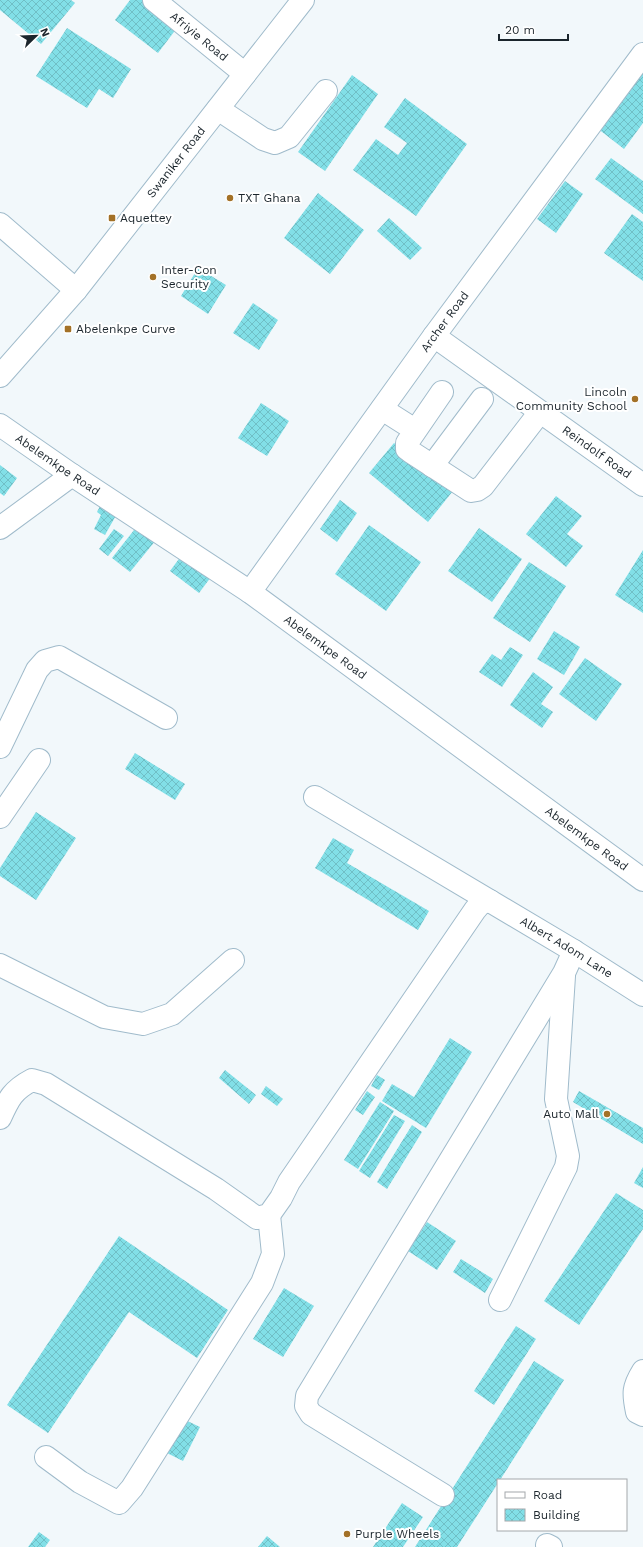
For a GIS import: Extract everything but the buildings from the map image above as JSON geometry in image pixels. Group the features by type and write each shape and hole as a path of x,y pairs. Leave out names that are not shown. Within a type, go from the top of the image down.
{"street":[{"name":"Afriyie Road","path":"154,0 245,74"},
{"name":"Swaniker Road","path":"0,376 76,290 303,0"},
{"name":"Archer Road","path":"250,592 434,336 643,54"},
{"path":"218,109 263,140 275,143 289,137 326,91"},
{"path":"0,224 76,290"},
{"name":"Reindolf Road","path":"434,336 643,485"},
{"path":"442,392 407,443 407,448 471,491 477,490 482,486 540,412"},
{"path":"432,466 482,399"},
{"path":"382,409 416,430"},
{"name":"Abelemkpe Road","path":"0,425 72,475 250,592 643,880"},
{"path":"0,528 72,475"},
{"path":"0,747 37,670 45,661 59,657 166,718"},
{"path":"0,817 39,760"},
{"name":"Albert Adom Lane","path":"315,797 574,951 643,995"},
{"path":"0,1118 9,1100 20,1087 32,1080 46,1084 216,1189 257,1218 269,1215 281,1198 289,1182 475,910 481,903 490,901"},
{"path":"443,1495 311,1414 306,1406 307,1396 564,973 574,951"},
{"path":"0,965 104,1017 143,1024 172,1014 233,960"},
{"path":"500,1300 566,1167 568,1156 556,1099 564,973"},
{"path":"46,1457 80,1482 119,1503 132,1488 158,1448 262,1283 273,1254 269,1215"},
{"path":"643,1371 635,1384 634,1397 637,1412 643,1415"}],"place":[{"name":"TXT Ghana","path":"230,198"},
{"name":"Aquettey","path":"112,218"},
{"name":"Inter-Con Security","path":"153,277"},
{"name":"Abelenkpe Curve","path":"68,329"},
{"name":"Lincoln Community School","path":"635,399"},
{"name":"Auto Mall","path":"607,1114"},
{"name":"Purple Wheels","path":"347,1534"}]}
